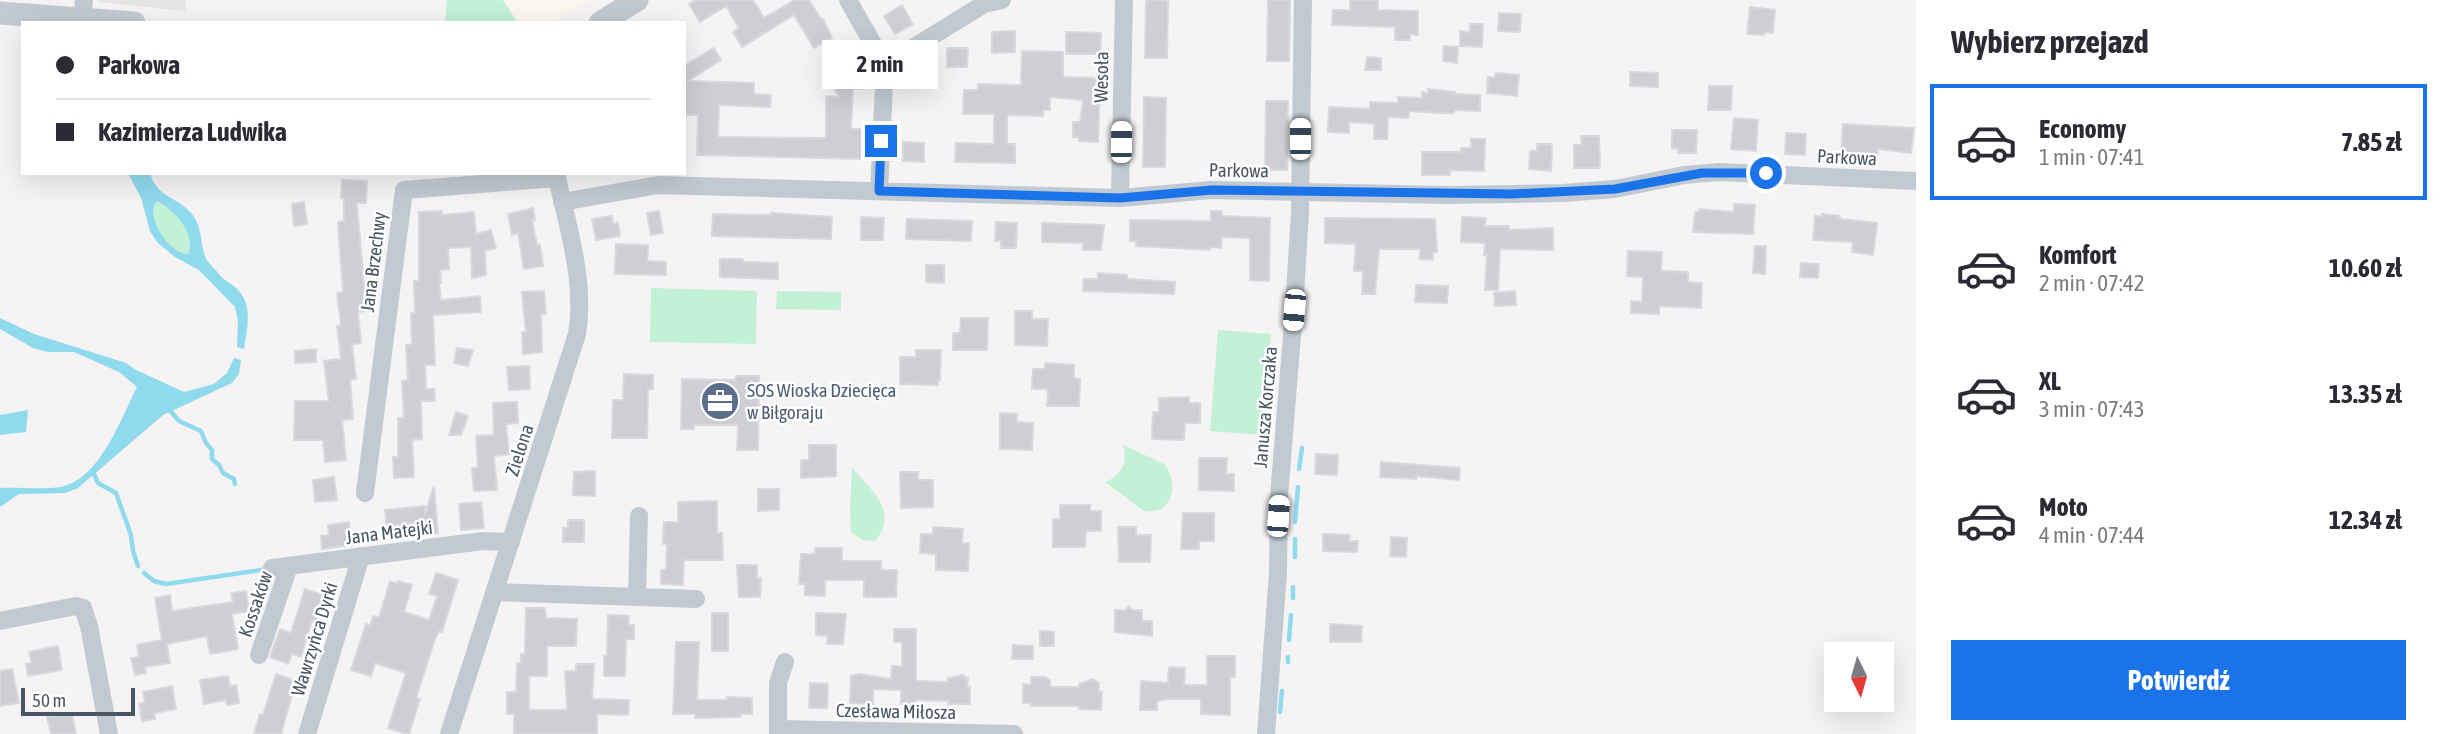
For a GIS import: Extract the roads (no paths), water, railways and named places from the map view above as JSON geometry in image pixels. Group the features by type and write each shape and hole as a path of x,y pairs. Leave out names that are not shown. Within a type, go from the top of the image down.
{"street":[{"path":"603,21 637,0"},
{"path":"848,0 885,65 879,191"},
{"path":"885,65 984,4 1002,0"},
{"name":"Wesoła","path":"1120,198 1124,0"},
{"name":"Janusza Korczaka","path":"1266,734 1278,572 1278,507 1294,310 1300,192 1303,0"},
{"path":"0,13 83,9 127,21"},
{"name":"Parkowa","path":"562,202 658,185 1120,198 1201,190 1444,195 1563,193 1615,189 1684,175 1719,172 1916,181"},
{"name":"Zielona","path":"449,734 578,327 578,285 557,176"},
{"name":"Jana Brzechwy","path":"365,493 404,190 557,176"},
{"path":"637,597 639,516"},
{"name":"Jana Matejki","path":"281,567 484,541 511,542"},
{"name":"Wawrzyńca Dyrki","path":"307,734 360,556"},
{"name":"Kossaków","path":"260,655 281,567"},
{"path":"495,592 696,599"},
{"path":"0,621 76,606 83,608 89,626 109,734"},
{"path":"778,732 778,683 785,662"},
{"name":"Czesława Miłosza","path":"778,732 1014,734"}],"water":[{"path":"129,175 151,175 162,192 192,214 209,263 239,291 246,304 248,319 244,349 237,347 238,320 235,307 199,270 175,257 157,242 150,231 141,198","holes":["157,201 177,216 187,231 190,246 188,254 174,248 161,234 154,216"]},
{"path":"0,318 34,334 126,363 184,392 214,384 227,373 234,358 241,360 239,374 232,383 163,415 78,488 65,493 19,494 0,507 0,488 60,487 87,473 107,446 137,387 119,372 74,352 48,352 33,348 0,329"},
{"path":"28,410 26,432 0,435 0,415"}],"waterway":[{"path":"169,409 179,421 201,431 212,450 212,459 223,473 234,479 235,484"},
{"path":"1299,469 1302,448"},
{"path":"93,472 98,483 116,493 131,535 138,566"},
{"path":"1295,522 1298,487"},
{"path":"1295,539 1295,557"},
{"path":"144,573 154,581 166,584 268,569"},
{"path":"1293,587 1293,598"},
{"path":"1289,640 1291,615"},
{"path":"1288,657 1288,662"},
{"path":"1280,712 1282,691"}],"place":[{"name":"SOS Wioska Dziecięca w Biłgoraju","path":"720,401"}]}
